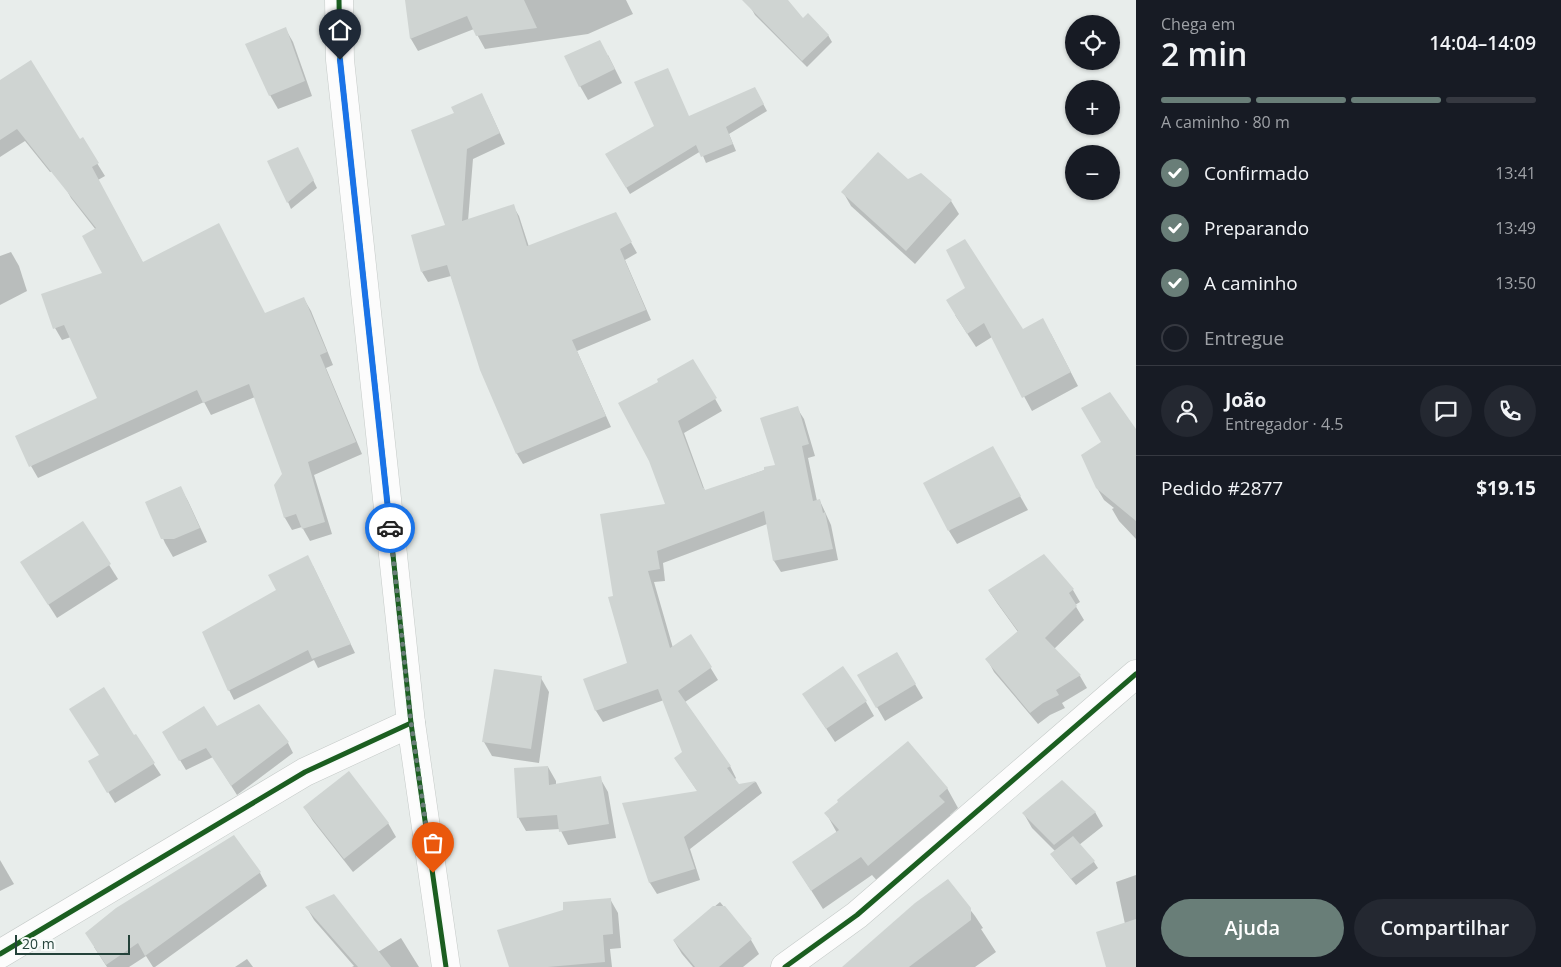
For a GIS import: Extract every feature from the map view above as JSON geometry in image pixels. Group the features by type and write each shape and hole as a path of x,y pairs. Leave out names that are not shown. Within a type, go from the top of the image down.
{"street":[{"path":"339,0 340,60 411,722 446,967"},
{"path":"785,967 857,915 1136,674"},
{"path":"0,954 306,772 411,722"}],"building":[{"path":"405,0 524,0 537,28 476,36 467,16 410,39"},
{"path":"742,0 788,0 803,18 808,13 829,35 802,61"},
{"path":"286,27 305,81 269,96 245,44"},
{"path":"600,40 615,69 579,87 564,56"},
{"path":"31,60 80,139 83,137 99,163 92,167 143,262 219,223 265,313 304,297 327,352 320,355 356,442 308,462 325,522 302,529 296,514 284,518 274,485 282,474 249,384 203,403 197,390 29,467 15,436 97,398 64,325 53,329 41,294 102,273 82,236 96,228 17,129 0,140 0,80"},
{"path":"668,68 689,116 755,87 764,104 726,127 733,144 701,157 696,145 626,188 605,154 654,126 634,82"},
{"path":"482,93 500,133 467,149 462,221 514,204 527,246 616,212 632,242 620,249 646,310 572,340 606,416 516,454 480,370 447,265 421,272 411,235 445,225 411,130 454,113 451,107"},
{"path":"298,147 314,180 287,203 267,161"},
{"path":"878,152 908,179 921,173 952,200 906,251 841,192"},
{"path":"965,239 1023,329 1043,318 1071,372 1022,398 984,323 967,334 946,300 965,288 946,250"},
{"path":"693,359 717,398 678,421 703,488 705,490 764,470 764,467 775,465 760,418 798,406 809,444 802,446 813,501 820,499 823,513 825,512 833,549 773,561 764,511 657,551 660,569 648,571 670,648 691,634 712,667 678,691 731,766 727,768 739,784 756,781 684,837 695,869 649,883 622,803 697,791 674,758 682,752 658,689 595,711 583,679 627,663 608,597 613,596 600,514 665,504 649,461 618,403 658,382 657,379"},
{"path":"1110,392 1136,429 1136,521 1096,488 1081,455 1101,442 1081,408"},
{"path":"993,446 1021,496 948,531 923,483"},
{"path":"181,486 200,528 174,539 161,539 145,502"},
{"path":"83,521 111,564 48,605 20,562"},
{"path":"1044,554 1074,589 1069,593 1077,606 1045,638 1081,675 1056,690 1059,695 1043,703 1030,713 985,659 1018,631 988,590"},
{"path":"308,555 351,644 312,659 308,650 228,691 202,632 276,590 268,575"},
{"path":"897,652 916,684 876,708 857,675"},
{"path":"843,666 867,701 826,729 802,694"},
{"path":"494,669 542,676 531,749 482,742"},
{"path":"104,687 134,735 136,734 155,763 107,793 88,761 99,755 69,709"},
{"path":"259,704 289,742 231,786 206,748 179,761 162,732 204,706 217,726"},
{"path":"908,741 948,788 939,796 945,802 868,866 861,857 811,891 792,862 839,830 824,813"},
{"path":"548,766 549,785 601,776 609,824 559,832 557,815 517,818 514,768"},
{"path":"349,771 389,823 344,859 303,807"},
{"path":"1062,780 1096,812 1054,845 1022,813"},
{"path":"234,835 261,872 145,956 138,943 106,965 85,933 116,908"},
{"path":"1073,836 1095,861 1071,879 1050,854"},
{"path":"948,879 971,908 971,920 909,967 842,967 915,903"},
{"path":"334,894 391,967 358,967 305,907"},
{"path":"611,898 613,934 603,935 605,962 548,967 509,967 497,930 563,910 563,902"},
{"path":"713,906 725,906 752,939 719,967 695,967 673,940"},
{"path":"1136,919 1136,967 1106,967 1096,932"}],"cycle path":[{"path":"339,0 340,60 411,723 446,967"},
{"path":"785,967 857,915 1136,674"},
{"path":"0,954 305,772 411,723"}],"way so far":[{"path":"390,528 411,722 433,873"}],"route":[{"path":"340,60 390,528"}]}
